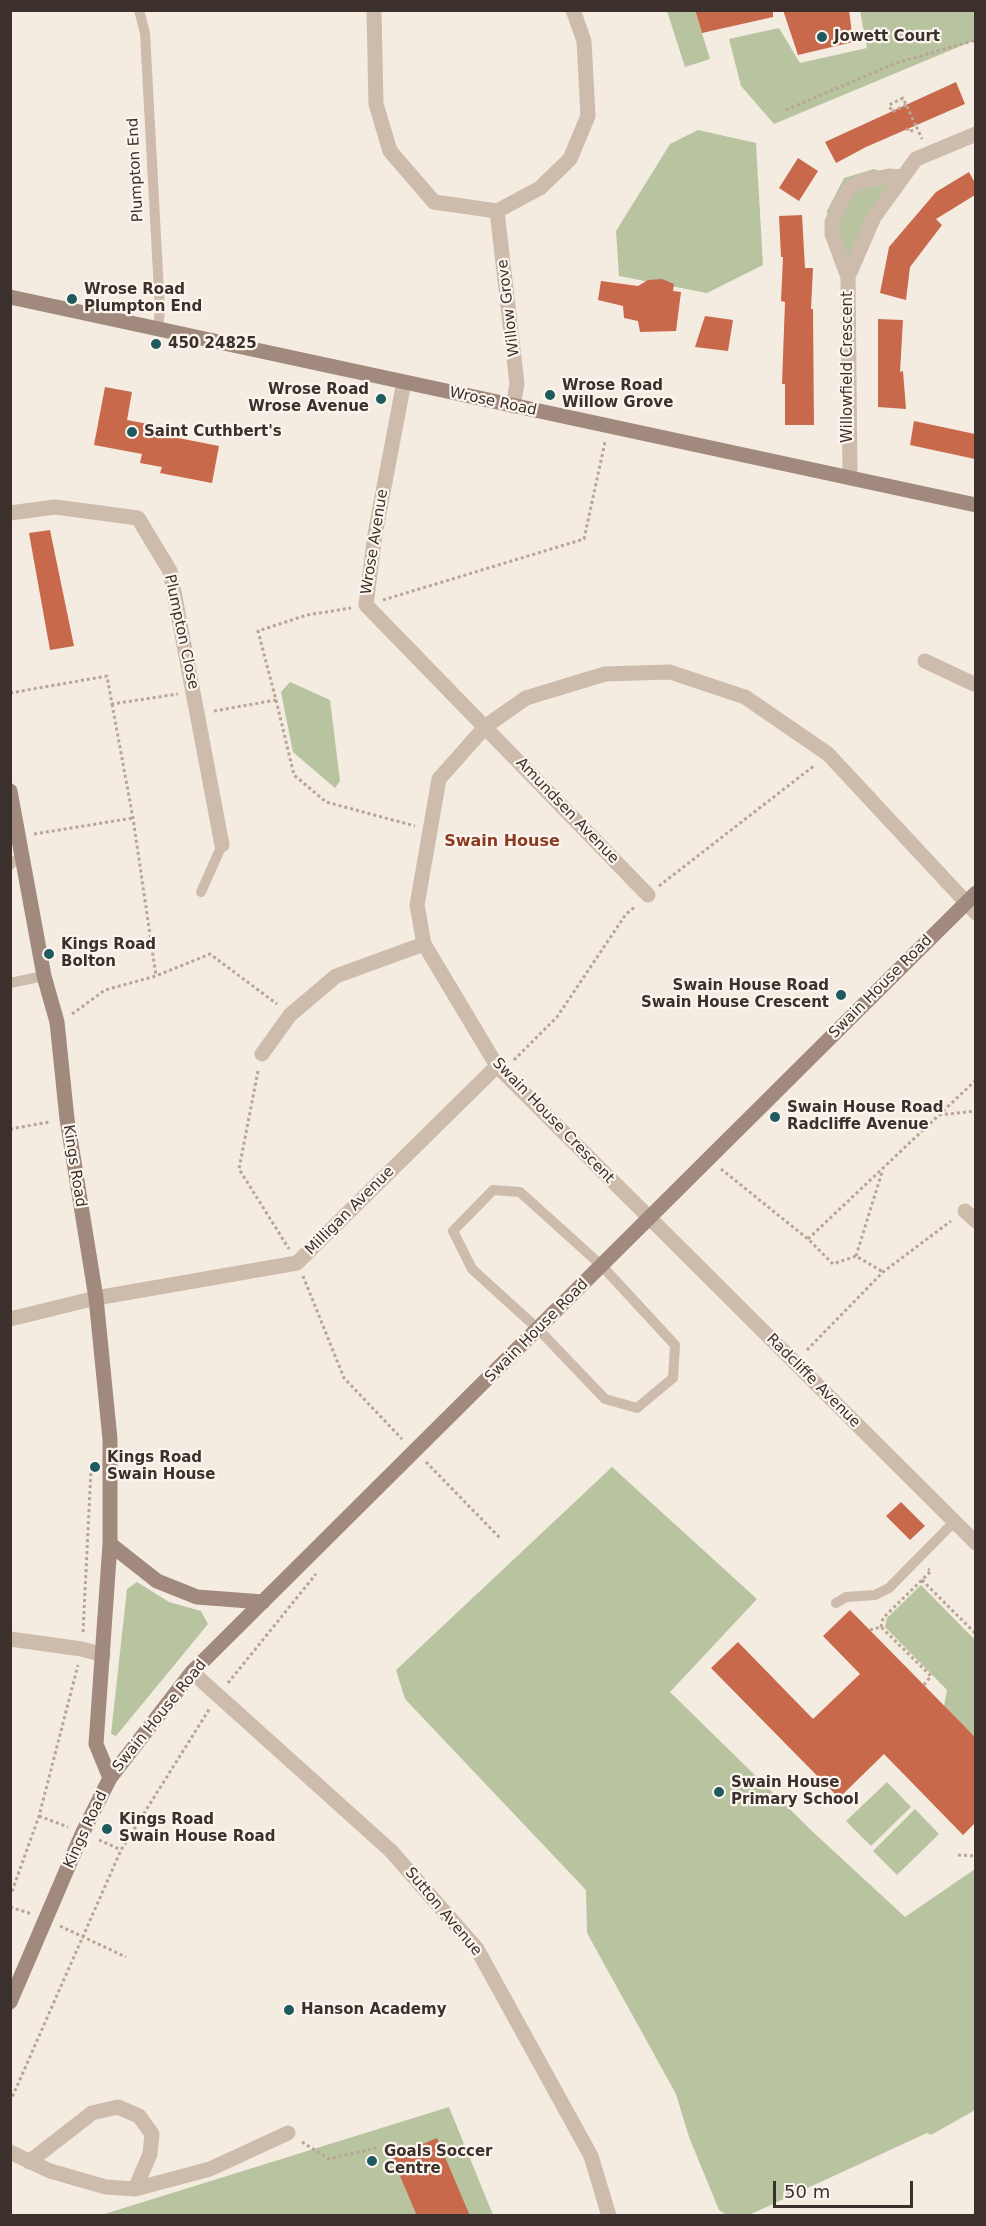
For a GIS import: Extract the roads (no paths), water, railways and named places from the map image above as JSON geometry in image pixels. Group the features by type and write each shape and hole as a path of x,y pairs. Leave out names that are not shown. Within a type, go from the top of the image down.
{"street":[{"path":"374,10 376,104 390,151 434,202 497,211 540,188 570,159 588,116 584,41 573,10"},
{"name":"Willowfield Crescent","path":"850,478 848,277 874,217 916,159 975,134"},
{"path":"848,277 832,234 832,222 843,199 850,188 862,181 889,176 903,177"},
{"name":"Willow Grove","path":"497,211 517,384 513,406"},
{"name":"Wrose Road","path":"10,297 975,505"},
{"name":"Wrose Avenue","path":"404,382 375,534 366,605 486,726"},
{"name":"Plumpton Close","path":"10,513 54,507 138,518 170,571 222,845"},
{"path":"925,661 975,685"},
{"name":"Swain House Crescent","path":"648,1219 497,1066 424,944 417,905 439,779 486,726 526,698 605,674 670,672 745,697 828,754 972,903"},
{"name":"Amundsen Avenue","path":"486,726 648,895"},
{"name":"Kings Road","path":"10,791 44,976 57,1022 66,1119 96,1299 110,1439 110,1544 96,1743 111,1778 83,1832 10,2002"},
{"name":"Swain House Road","path":"111,1778 192,1672 648,1219 972,903"},
{"path":"262,1054 290,1015 336,976 424,944"},
{"name":"Milligan Avenue","path":"10,1319 96,1299 297,1263 497,1066"},
{"name":"Radcliffe Avenue","path":"648,1219 795,1362 975,1544"},
{"path":"110,1544 157,1581 197,1597 263,1602"},
{"path":"10,1639 82,1649 103,1655"},
{"name":"Sutton Avenue","path":"192,1672 391,1851 477,1949 591,2156 609,2216"},
{"path":"29,2162 92,2113 118,2107 139,2116 152,2134 150,2154 135,2189"},
{"path":"10,2152 29,2162 106,2187 135,2189 210,2169 288,2133"}],"lane":[{"name":"Plumpton End","path":"140,10 145,33 159,310 158,329"},
{"path":"201,892 222,845"},
{"path":"10,865 23,854"},
{"path":"10,983 44,976"},
{"path":"493,1190 520,1192 602,1266 675,1346 674,1378 637,1408 605,1399 538,1329 472,1269 453,1231 493,1190"},
{"path":"836,1603 846,1597 875,1595 889,1588 953,1523"}],"place":[{"name":"Jowett Court","path":"822,37"},
{"name":"Wrose Road Plumpton End","path":"72,299"},
{"name":"450 24825","path":"156,344"},
{"name":"Wrose Road Willow Grove","path":"550,395"},
{"name":"Wrose Road Wrose Avenue","path":"381,399"},
{"name":"Saint Cuthbert's","path":"132,432"},
{"name":"Kings Road Bolton","path":"49,954"},
{"name":"Swain House Road Swain House Crescent","path":"841,995"},
{"name":"Swain House Road Radcliffe Avenue","path":"775,1117"},
{"name":"Kings Road Swain House","path":"95,1467"},
{"name":"Swain House Primary School","path":"719,1792"},
{"name":"Kings Road Swain House Road","path":"107,1829"},
{"name":"Hanson Academy","path":"289,2010"},
{"name":"Goals Soccer Centre","path":"372,2161"}],"district":[{"name":"Swain House","path":"502,842"}]}
